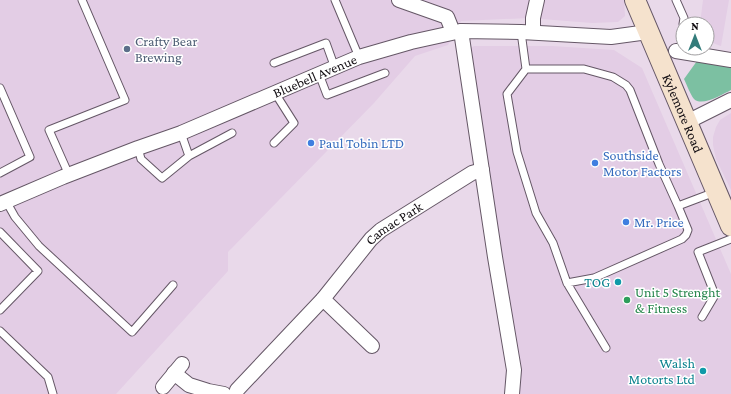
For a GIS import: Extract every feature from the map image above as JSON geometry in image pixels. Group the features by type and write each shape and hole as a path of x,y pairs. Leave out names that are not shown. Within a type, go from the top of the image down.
{"main road":[{"name":"Kylemore Road","path":"635,0 731,226"}],"street":[{"path":"399,0 447,17 457,31 482,170 514,370 512,394"},
{"path":"527,32 533,18 537,0"},
{"name":"Bluebell Avenue","path":"2,203 138,148 181,133 359,57 411,42 457,31 527,32 611,36 648,32"},
{"path":"712,56 731,60"},
{"path":"687,122 731,100"},
{"name":"Camac Park","path":"236,394 237,390 323,299 371,239 381,230 472,173 482,170"},
{"path":"323,299 372,346"},
{"path":"163,387 178,369 189,385 224,394"}],"lane":[{"path":"69,175 48,130 125,100 82,0"},
{"path":"335,0 359,57"},
{"path":"676,0 683,16"},
{"path":"527,32 526,69 507,94 517,152 536,213 553,243 567,283 606,348"},
{"path":"274,63 326,43 335,68"},
{"path":"526,69 584,70 613,77 626,85 630,90 659,164 688,230 682,239 594,278 567,283"},
{"path":"319,74 327,95 385,73"},
{"path":"0,88 30,157 0,173"},
{"path":"274,143 294,123 275,93"},
{"path":"181,133 189,156"},
{"path":"138,148 141,159 162,178 189,156 232,133"},
{"path":"678,206 716,191"},
{"path":"2,203 39,246 132,332 173,285"},
{"path":"0,232 38,271 0,310"},
{"path":"702,316 715,294 698,252 731,239"},
{"path":"0,331 48,377 52,394"}],"shaded area":[{"path":"0,0 624,0 625,16 618,22 592,23 529,18 461,21 448,45 415,56 374,103 228,252 228,271 116,394 0,394"},
{"path":"703,0 729,0 721,46 715,44 715,16 701,16"},
{"path":"474,46 552,46 614,50 642,68 731,274 731,394 512,394 463,53"},
{"path":"731,113 731,190 716,159 713,137 720,120"}],"green space":[{"path":"697,61 731,65 731,90 707,101 702,102 694,99 684,79"}],"place":[{"name":"Crafty Bear Brewing","path":"127,49"},
{"name":"Paul Tobin LTD","path":"311,143"},
{"name":"Southside Motor Factors","path":"595,163"},
{"name":"Mr. Price","path":"626,222"},
{"name":"TOG","path":"618,282"},
{"name":"Unit 5 Strenght & Fitness","path":"627,300"},
{"name":"Walsh Motorts Ltd","path":"703,371"}]}
